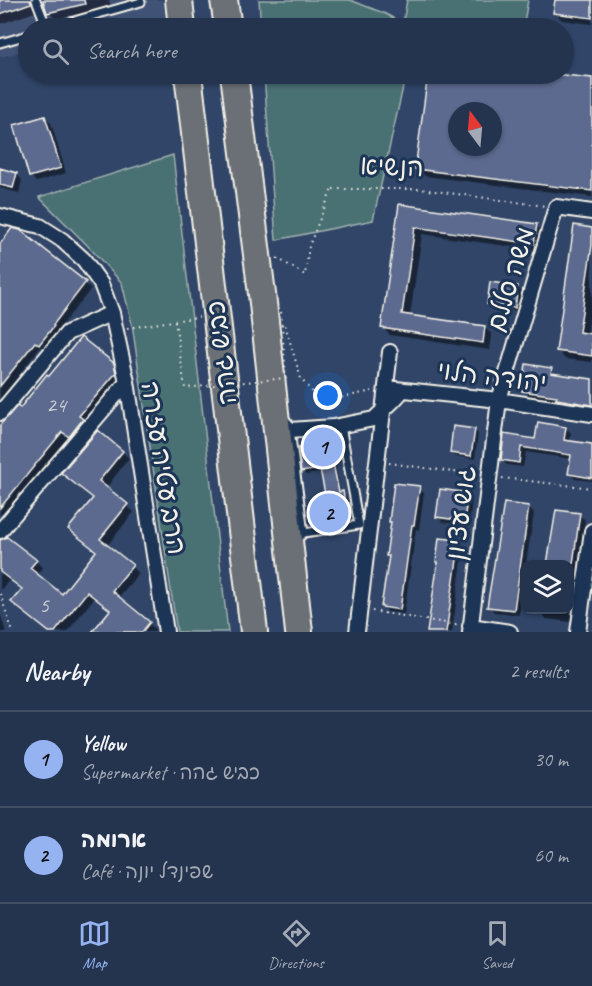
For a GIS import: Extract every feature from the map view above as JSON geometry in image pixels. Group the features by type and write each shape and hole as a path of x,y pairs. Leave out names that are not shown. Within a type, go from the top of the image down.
{"highway":[{"path":"179,0 181,18"},
{"path":"224,0 227,18"},
{"name":"כביש גהה","path":"189,84 254,632"},
{"name":"כביש גהה","path":"235,84 274,402 297,539 299,632"}],"street":[{"path":"556,207 592,212"},
{"name":"משה סללם","path":"499,400 556,207"},
{"name":"הרב עטיה עזרה","path":"0,216 40,226 62,240 84,260 101,284 112,313 127,382 166,632"},
{"path":"0,413 67,333 112,313"},
{"path":"357,632 390,352"},
{"path":"0,531 127,382"},
{"name":"יהודה הלוי","path":"386,388 499,400 592,414"},
{"path":"274,402 283,422 290,430 341,426 374,419 403,390"},
{"name":"גוש עציון","path":"470,629 499,400"},
{"path":"578,632 592,531"},
{"path":"470,629 510,632"}],"lane":[{"path":"36,0 44,18"},
{"path":"84,18 141,2"},
{"path":"0,43 18,37"},
{"path":"290,430 297,539 359,525 341,426"}],"path":[{"name":"הנשיא","path":"273,256 305,275 309,246 333,189 420,189 556,207"},
{"path":"175,321 185,388 285,378 281,311 301,379 321,402 386,388"},
{"path":"116,329 216,315"},
{"path":"0,594 13,632"},
{"path":"359,609 470,629"}],"shaded area":[{"path":"0,0 163,0 165,17 161,18 18,18 18,52 0,57"}],"green space":[{"path":"259,0 350,0 393,18 260,18"},
{"path":"407,0 528,0 525,18 404,18"},
{"path":"265,84 404,84 373,220 276,240"},
{"path":"173,155 228,632 177,632 132,324 122,283 39,197"}],"building":[{"path":"0,0 30,0 31,3 0,14"},
{"path":"43,0 84,0 85,4 47,13"},
{"path":"555,0 592,0 592,18 553,13"},
{"path":"574,76 592,78 592,191 415,169 427,84 574,84"},
{"path":"45,116 61,168 29,177 14,125"},
{"path":"0,168 17,173 13,188 0,185"},
{"path":"399,204 537,224 534,244 415,227 402,314 485,326 483,343 381,328"},
{"path":"574,225 592,228 592,245 579,332 592,334 592,356 556,351"},
{"path":"12,228 20,230 86,282 39,345 35,342 0,386 0,244"},
{"path":"490,282 518,286 515,308 487,304"},
{"path":"81,337 114,363 116,373 79,416 83,419 69,437 62,432 0,508 0,425 17,406 20,408"},
{"path":"526,364 552,368 551,373 592,379 592,405 556,399 557,396 522,391"},
{"path":"538,422 566,427 564,440 592,444 592,478 568,474 571,455 521,447 519,463 501,460 504,434 535,439"},
{"path":"453,426 475,429 471,456 450,453"},
{"path":"98,430 123,451 99,481 128,504 100,539 133,565 112,591 150,622 142,632 92,632 110,610 87,592 55,632 49,632 11,602 22,589 0,572 0,540 7,537 37,560 30,568 62,594 96,551 68,529 93,498 61,473"},
{"path":"328,439 339,492 343,491 348,521 322,525 317,496 325,494 320,469 301,472 298,448 316,446 315,442"},
{"path":"394,483 420,486 400,610 381,607 389,556 386,556"},
{"path":"440,489 468,493 464,521 436,517"},
{"path":"504,503 529,506 514,610 487,607"},
{"path":"556,510 580,513 574,560 548,560"},
{"path":"439,538 460,540 446,632 427,632 438,562 436,562"}],"place":[{"name":"Yellow","path":"323,447"},
{"name":"ארומה","path":"329,513"}]}
